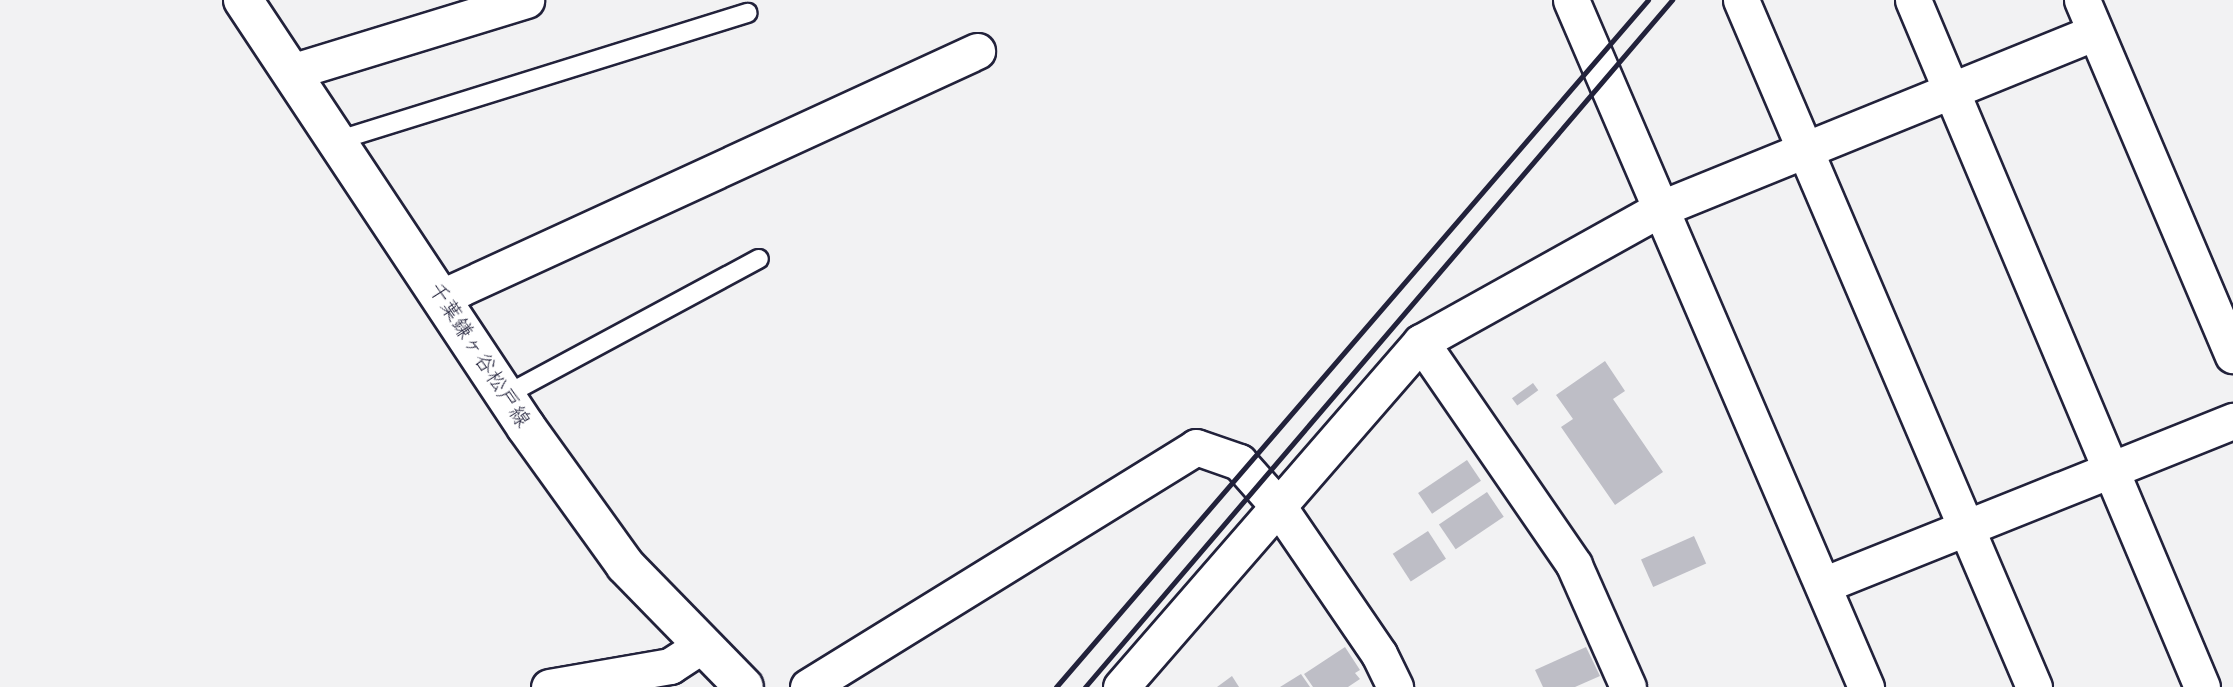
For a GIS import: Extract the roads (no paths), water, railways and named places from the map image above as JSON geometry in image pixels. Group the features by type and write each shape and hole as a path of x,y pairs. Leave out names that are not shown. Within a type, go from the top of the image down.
{"main road":[{"name":"千葉鎌ヶ谷松戸線","path":"243,0 506,395 625,565 701,646 744,687"}],"street":[{"path":"291,72 526,0"},
{"path":"1572,0 1866,687"},
{"path":"1741,0 2034,687"},
{"path":"1913,0 2202,687"},
{"path":"2082,0 2233,355"},
{"path":"1121,687 1421,342 1662,208 2095,32"},
{"path":"442,297 977,51"},
{"path":"1421,342 1574,565 1628,687"},
{"path":"1823,585 2233,421"},
{"path":"808,687 1196,447 1239,462 1278,506 1379,654 1395,687"},
{"path":"548,687 670,666 701,646"}],"lane":[{"path":"336,141 748,13"},
{"path":"506,395 759,259"}],"railway":[{"path":"1056,687 1648,0"},
{"path":"1085,687 1672,0"}]}
